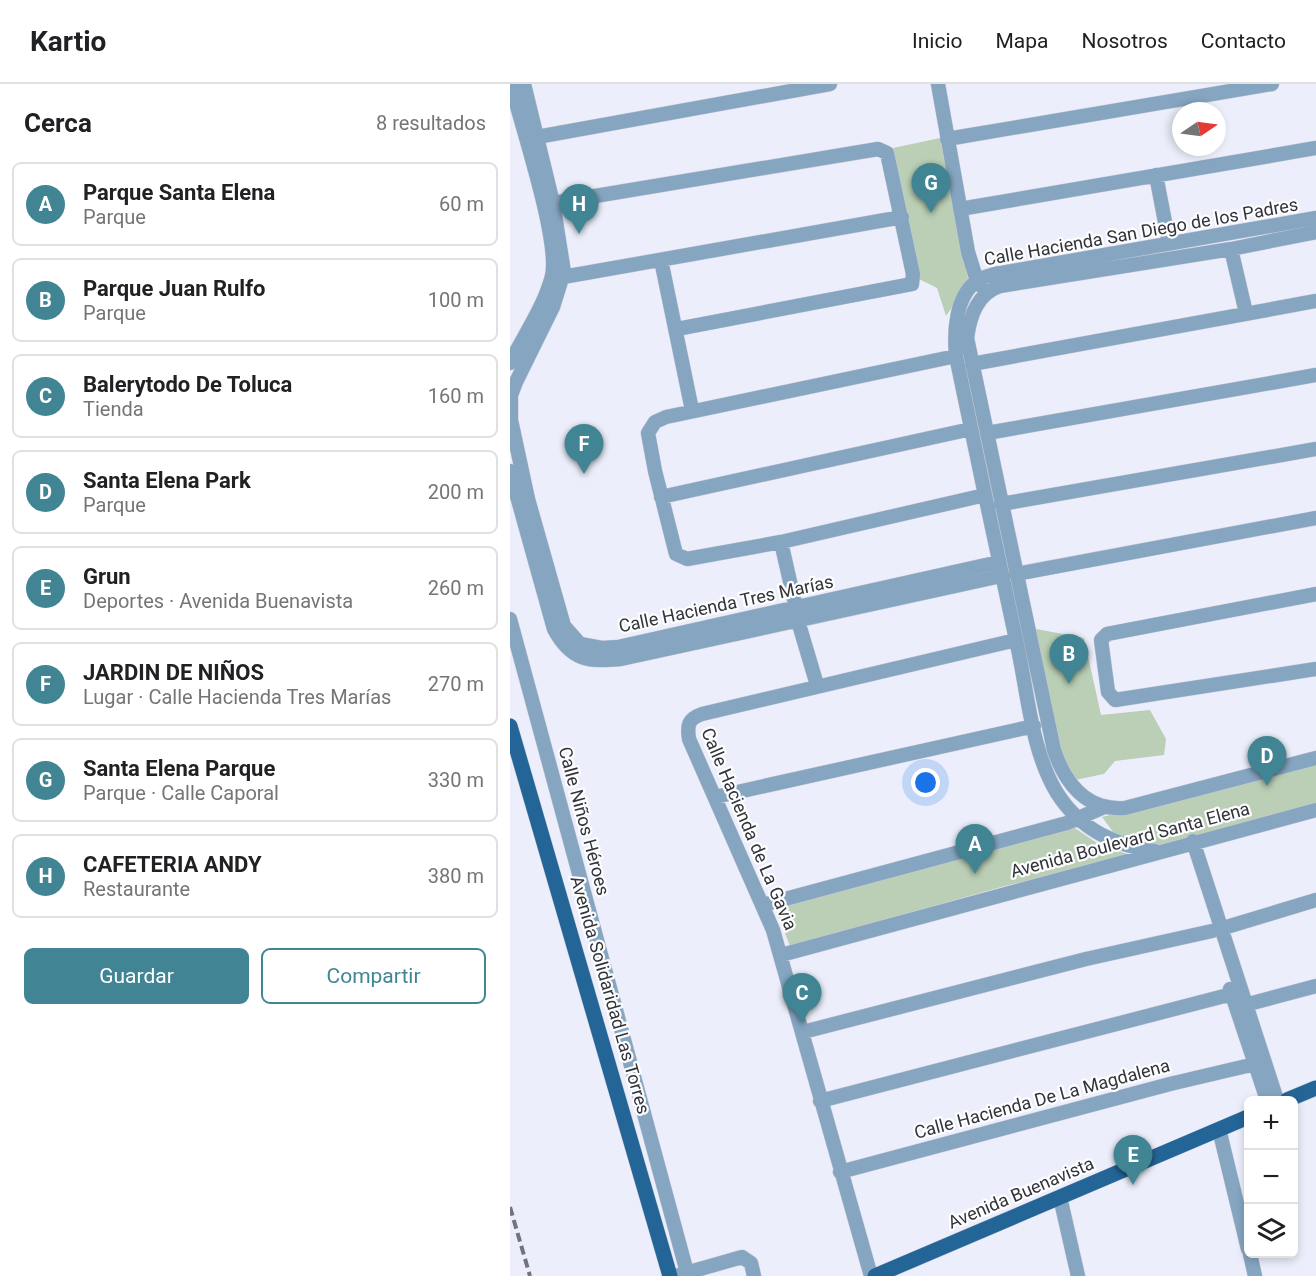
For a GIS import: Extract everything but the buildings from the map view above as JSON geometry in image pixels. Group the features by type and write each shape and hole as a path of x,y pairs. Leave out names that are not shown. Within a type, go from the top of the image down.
{"main road":[{"name":"Avenida Solidaridad Las Torres","path":"510,726 670,1276"},
{"path":"1298,1096 1316,1088"},
{"name":"Avenida Buenavista","path":"873,1276 893,1272 1060,1197 1244,1119"}],"street":[{"path":"511,84 539,170 553,203 563,254 563,277 553,307 513,363"},
{"path":"524,84 537,137 552,275 545,297 513,363 511,395 514,437 561,619 577,649"},
{"path":"537,137 830,84"},
{"path":"938,84 968,252 977,281 986,292"},
{"path":"947,138 1272,84"},
{"path":"960,208 1316,148"},
{"path":"553,203 878,149 887,153 913,274 914,280 910,285 676,329"},
{"path":"1156,175 1169,243"},
{"path":"563,277 902,218"},
{"name":"Calle Hacienda San Diego de los Padres","path":"1159,852 1118,844 1093,831 1064,802 1052,783 1034,726 985,495 987,433 967,338 969,324 976,305 986,292 1000,286 1113,260 1169,243 1314,225"},
{"name":"Calle Hacienda San Diego de los Padres","path":"1104,807 1074,789 1064,777 1054,750 1001,504 985,459 971,429 956,356 956,319 964,299 977,281 995,274 1231,249 1314,225"},
{"path":"1231,249 1246,314"},
{"path":"661,260 692,410"},
{"path":"972,364 1316,301"},
{"path":"956,356 692,410 655,422 648,433 676,554 687,559 781,542 985,495"},
{"path":"987,433 1316,375"},
{"path":"662,497 971,429"},
{"path":"1001,504 1316,449"},
{"path":"510,471 554,629 565,647 577,649"},
{"path":"1016,574 1316,518"},
{"path":"781,542 797,615 817,685"},
{"name":"Calle Hacienda Tres Marías","path":"577,649 618,647 797,615 999,562"},
{"name":"Calle Hacienda Tres Marías","path":"863,599 1001,576"},
{"path":"1316,594 1107,634 1102,636 1101,645 1108,692 1115,700 1316,669"},
{"name":"Calle Niños Héroes","path":"510,619 684,1275"},
{"name":"Calle Hacienda de La Gavia","path":"873,1276 840,1172 781,955 763,905 689,739 687,726 692,718 817,685 1016,640"},
{"path":"1023,675 1037,671"},
{"path":"715,797 1034,726"},
{"name":"Avenida Boulevard Santa Elena","path":"763,905 1080,819 1104,807 1125,808 1316,758"},
{"name":"Avenida Boulevard Santa Elena","path":"781,955 1012,890 1316,810"},
{"path":"1189,843 1226,962 1245,1005 1275,1096"},
{"path":"803,1032 1086,959 1216,930 1316,900"},
{"path":"1226,962 1232,994 1265,1096"},
{"path":"1245,1005 1316,986"},
{"path":"820,1101 1232,994"},
{"name":"Calle Hacienda De La Magdalena","path":"840,1172 1159,1087 1255,1064"},
{"path":"1220,1129 1244,1232"},
{"path":"1060,1197 1078,1276"},
{"path":"684,1275 742,1257 751,1263 754,1276"},
{"path":"1251,1258 1255,1276"}],"green space":[{"path":"940,138 969,283 946,316 937,288 919,279 893,148"},
{"path":"1031,628 1084,638 1101,715 1150,710 1166,739 1164,755 1115,761 1104,774 1075,780 1063,761"},
{"path":"1316,761 1316,805 1163,844 1140,845 1116,836 1102,817"},
{"path":"1069,824 1097,843 1133,856 1005,886 790,946 774,906"}],"railway":[{"path":"510,1207 530,1276"}],"place":[{"name":"Santa Elena Parque","path":"931,213"},
{"name":"CAFETERIA ANDY","path":"579,234"},
{"name":"JARDIN DE NIÑOS","path":"584,474"},
{"name":"Parque Juan Rulfo","path":"1069,684"},
{"name":"Santa Elena Park","path":"1267,786"},
{"name":"Parque Santa Elena","path":"975,874"},
{"name":"Balerytodo De Toluca","path":"802,1023"},
{"name":"Grun","path":"1133,1185"}]}
